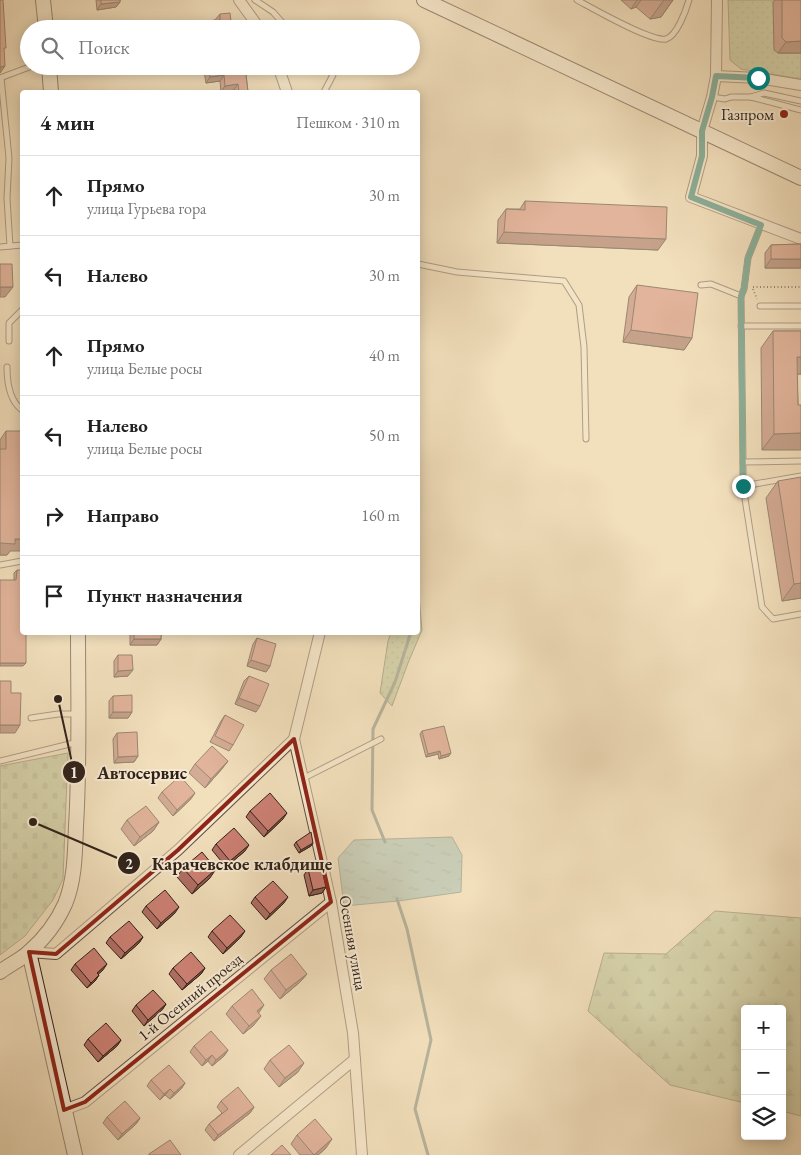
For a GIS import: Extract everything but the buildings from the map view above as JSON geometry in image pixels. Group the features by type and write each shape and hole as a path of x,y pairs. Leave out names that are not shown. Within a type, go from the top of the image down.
{"street":[{"path":"43,0 45,20"},
{"path":"239,0 253,20"},
{"path":"424,0 801,178"},
{"path":"717,0 716,76 702,131 702,156 691,197 801,240"},
{"path":"50,75 51,90"},
{"path":"281,75 286,90"},
{"path":"716,76 758,78 801,85"},
{"path":"0,972 29,952 55,922 65,904 71,884 74,864 79,772 78,635"},
{"name":"Осенняя улица","path":"319,635 294,739 331,902 353,1034 362,1155"},
{"path":"29,952 56,954 178,850 294,739"},
{"name":"1-й Осенний проезд","path":"64,1110 85,1102 331,902"},
{"path":"29,952 75,1155"},
{"path":"239,1155 355,1059"}],"lane":[{"path":"255,0 273,12 280,20"},
{"path":"577,0 615,20 657,38 666,39 674,34 686,12 689,0"},
{"path":"10,246 7,198 9,158 1,78 20,71"},
{"path":"325,90 333,75"},
{"path":"751,97 764,93 801,101"},
{"path":"712,97 725,99 730,96 751,97 801,110"},
{"path":"761,225 748,258 744,289 741,296 743,486 762,607 773,619 801,614"},
{"path":"0,247 20,245"},
{"path":"420,264 457,272 564,281 579,305 584,347 586,439"},
{"path":"701,285 710,284 741,296"},
{"path":"760,306 801,306"},
{"path":"9,341 9,323 20,312"},
{"path":"742,326 801,326"},
{"path":"6,367 10,390 16,405 20,408"},
{"path":"743,462 801,461"},
{"path":"743,486 801,476"},
{"path":"0,565 20,561"},
{"path":"31,718 58,714 78,714"},
{"path":"303,779 381,739"},
{"path":"0,760 79,742"}],"path":[{"path":"760,306 752,287 801,287"}],"highlighted area":[{"path":"294,739 331,902 85,1102 64,1110 29,952 56,954 178,850"}],"green space":[{"path":"728,0 801,0 801,79 741,69 730,60"},
{"path":"420,608 422,630 420,635"},
{"path":"390,635 420,635 392,706 380,693"},
{"path":"68,753 63,879 53,900 25,936 0,955 0,766"},
{"path":"715,911 801,918 801,1116 786,1112 786,1005 741,1005 741,1102 670,1085 588,1011 604,953 666,954"}],"water":[{"path":"452,837 462,855 461,892 344,906 338,858 354,840"}],"waterway":[{"path":"385,842 372,810 373,729 395,682 410,635"},
{"path":"397,899 407,929 431,1040 415,1109 428,1155"}],"place":[{"name":"Газпром","path":"784,114"},
{"name":"Автосервис","path":"58,699"},
{"name":"Карачевское клабдище","path":"33,822"}],"route":[{"path":"743,486 741,296 744,289 748,258 761,225 691,197 702,156 702,131 716,76 758,78"}]}
